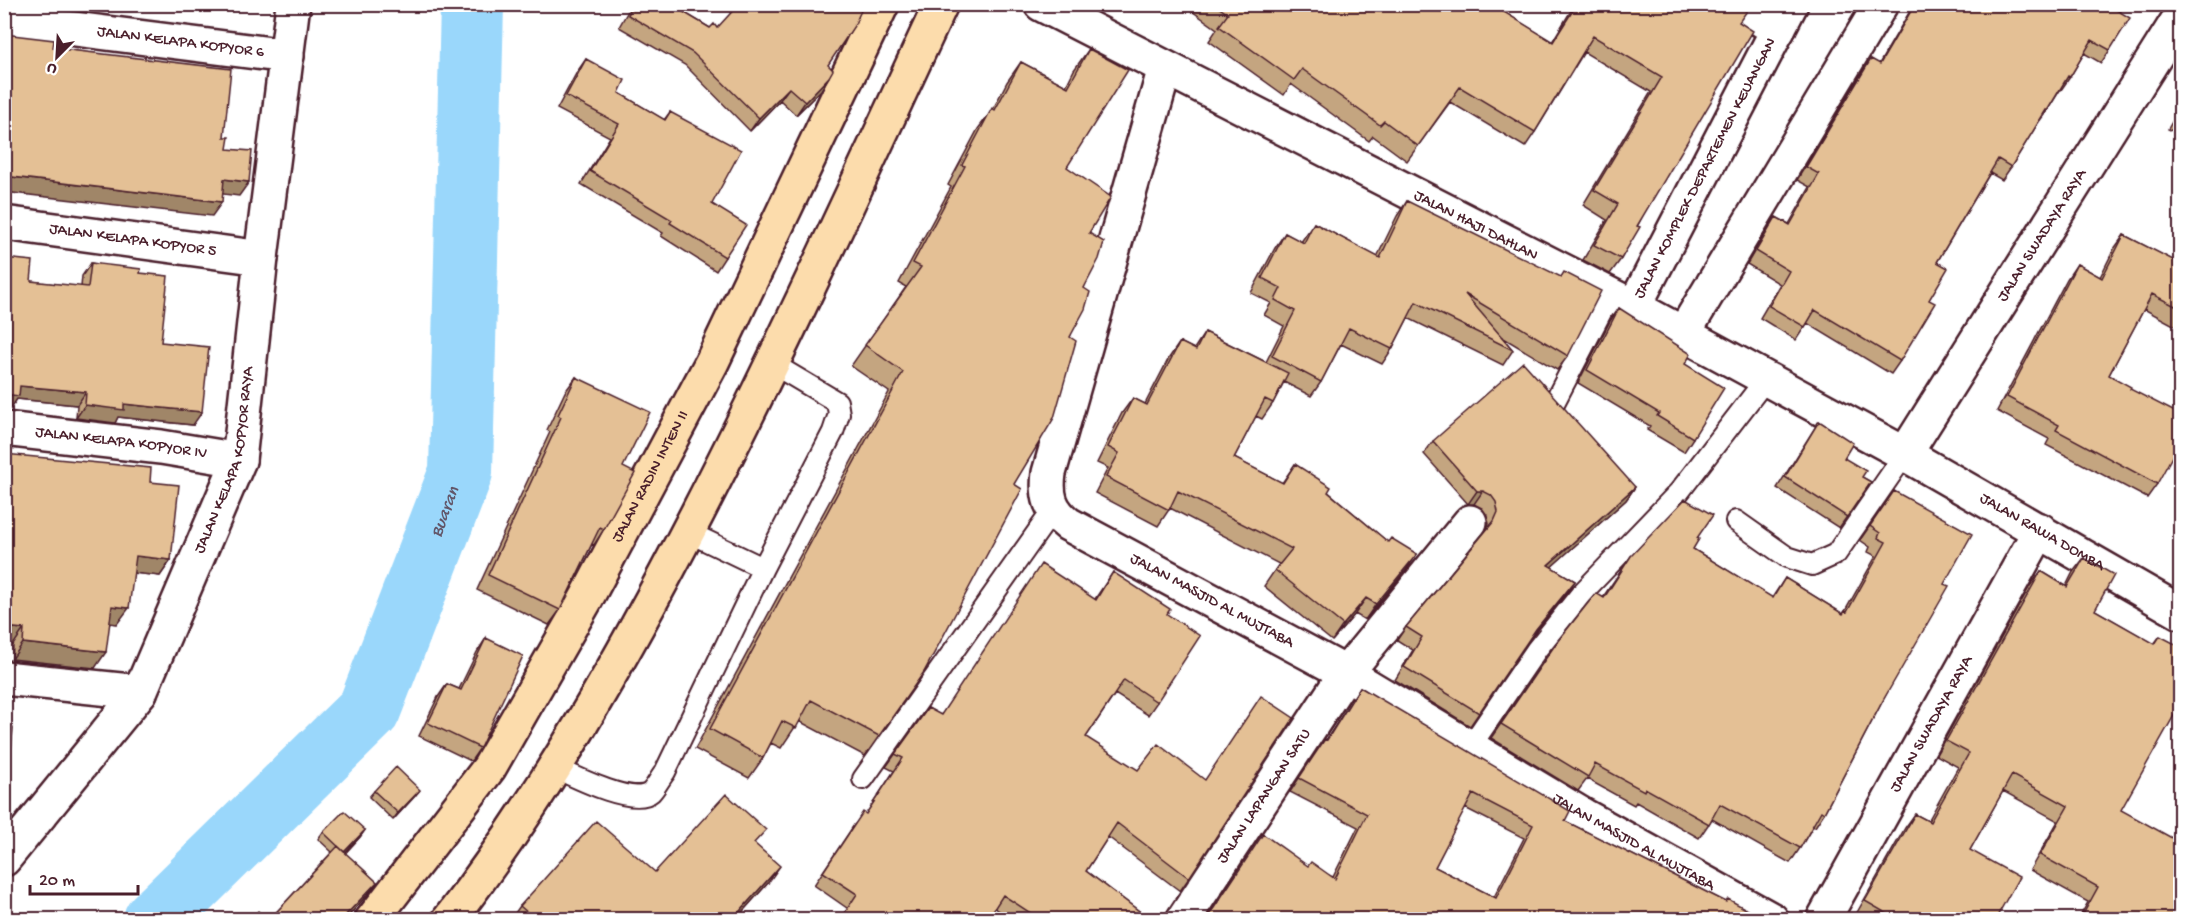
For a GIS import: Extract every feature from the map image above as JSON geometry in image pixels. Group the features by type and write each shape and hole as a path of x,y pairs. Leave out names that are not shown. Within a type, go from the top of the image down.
{"main road":[{"name":"JALAN RADIN INTEN II","path":"372,920 489,768 586,599 712,362 882,4"},
{"path":"449,920 518,826 637,629 773,364 941,4"}],"street":[{"name":"JALAN KELAPA KOPYOR RAYA","path":"4,859 140,692 239,460 261,258 293,4"},
{"name":"JALAN HAJI DAHLAN","path":"1041,4 1622,301 1905,454"},
{"name":"JALAN KOMPLEK DEPARTEMEN KEUANGAN","path":"1622,301 1784,17 1736,4"},
{"path":"1683,334 1881,4"},
{"name":"JALAN SWADAYA RAYA","path":"1905,454 2181,17"},
{"name":"JALAN KELAPA KOPYOR 6","path":"4,20 287,56"},
{"path":"1053,510 1048,498 1049,473 1166,68"},
{"name":"JALAN KELAPA KOPYOR 5","path":"4,223 261,258"},
{"name":"JALAN KELAPA KOPYOR IV","path":"4,429 160,447 239,460"},
{"name":"JALAN RAWA DOMBA","path":"1905,454 2180,610"},
{"name":"JALAN MASJID AL MUJTABA","path":"1053,510 1068,524 1346,673 1584,816 1772,920"},
{"name":"JALAN LAPANGAN SATU","path":"1183,920 1346,673 1470,522"},
{"name":"JALAN SWADAYA RAYA","path":"1823,920 2040,530"},
{"path":"4,678 140,692"}],"lane":[{"path":"1555,401 1622,301"},
{"path":"554,767 601,788 637,797 650,793 664,772 839,414 837,402 773,364"},
{"path":"1470,747 1537,649 1581,594 1679,492 1766,379"},
{"path":"1736,521 1787,557 1812,565 1836,554 1905,454"},
{"path":"862,779 1053,510"},
{"path":"688,532 763,568"}],"building":[{"path":"634,4 670,4 710,28 714,24 717,28 739,4 864,4 854,26 828,65 833,70 829,77 805,102 789,88 759,118 693,53 628,15"},
{"path":"1214,4 1491,4 1553,42 1577,4 1736,4 1747,11 1739,22 1753,31 1637,226 1640,227 1621,259 1594,245 1618,204 1594,190 1662,77 1593,36 1535,132 1460,87 1418,146 1384,121 1380,125 1302,69 1294,80 1219,26 1228,14"},
{"path":"1915,4 2107,4 2130,18 2110,50 2092,40 2011,167 1998,159 1937,262 1948,268 1929,300 1935,303 1900,361 1815,310 1805,327 1769,306 1789,271 1756,251 1776,217 1790,225 1819,174 1806,167 1871,59 1880,64"},
{"path":"4,34 54,40 53,48 231,69 224,137 229,137 227,149 252,151 249,182 224,179 222,202 4,176"},
{"path":"1089,49 1128,70 1067,167 1111,197 1089,233 1104,242 1099,259 1084,288 1090,292 1085,309 1070,337 1076,341 1054,418 1014,484 1022,489 924,672 879,736 811,700 796,728 782,721 763,758 710,729 903,372 865,345 921,267 913,263 965,166 962,165 992,108 995,110 1021,62 1068,87"},
{"path":"586,59 625,80 619,93 665,120 670,112 741,150 712,204 746,225 725,257 670,223 672,220 590,171 619,124 566,96"},
{"path":"1407,201 1561,277 1564,272 1601,291 1568,356 1465,294 1513,350 1416,302 1392,349 1349,328 1321,382 1272,356 1295,311 1275,300 1281,288 1262,278 1285,233 1304,243 1314,223 1380,258"},
{"path":"2124,235 2181,264 2181,309 2152,294 2109,375 2131,387 2130,389 2181,415 2181,440 2157,484 2056,430 2059,425 2007,397 2077,264 2102,278"},
{"path":"4,258 33,261 31,281 88,287 91,263 141,269 140,273 168,276 161,342 209,347 202,412 124,404 124,410 85,405 86,392 20,386 19,396 4,394"},
{"path":"1619,308 1691,354 1685,364 1724,388 1693,438 1657,416 1659,413 1587,370"},
{"path":"1205,332 1288,373 1273,403 1265,399 1234,458 1283,483 1295,464 1331,487 1328,492 1388,542 1391,538 1417,554 1376,604 1366,598 1343,625 1275,570 1292,549 1178,491 1169,510 1106,477 1119,453 1108,447 1133,398 1147,405 1180,342 1196,350"},
{"path":"1523,362 1635,487 1548,565 1575,581 1536,629 1479,713 1404,667 1422,637 1406,627 1494,521 1498,512 1496,502 1491,495 1477,491 1433,441"},
{"path":"576,377 650,412 623,467 635,473 604,529 600,527 560,610 488,575 561,417 558,415"},
{"path":"1819,421 1853,443 1844,458 1866,471 1862,477 1871,482 1847,517 1785,477"},
{"path":"4,454 151,468 150,482 179,485 171,560 136,556 129,608 112,606 106,652 23,643 24,629 4,627"},
{"path":"1894,491 1972,534 1944,584 1949,586 1881,704 1824,813 1821,811 1800,848 1720,804 1709,824 1645,788 1644,791 1595,764 1588,777 1501,724 1557,642 1596,593 1604,598 1631,556 1685,499 1713,515 1697,538 1699,539 1693,549 1773,598 1785,578 1843,614 1847,612 1886,542 1878,538 1880,533 1870,526"},
{"path":"2084,558 2114,575 2095,610 2155,644 2160,636 2181,647 2181,703 2121,810 2181,843 2181,920 2080,920 2098,887 2040,855 2068,806 2012,775 1970,850 2019,877 1995,920 1898,920 1865,901 1915,814 1930,822 1969,753 1946,741 2041,571 2067,587"},
{"path":"1041,564 1096,600 1113,572 1170,609 1167,614 1200,636 1157,702 1124,680 1086,737 1138,770 1158,744 1205,780 1261,696 1294,718 1189,878 1117,823 1086,871 1151,920 1041,920 1003,895 987,920 840,920 857,894 823,872 863,812 866,814 903,758 895,754 928,708 941,715"},
{"path":"486,638 523,656 480,748 428,723 447,684 461,690"},
{"path":"1360,687 1570,811 1565,821 1726,902 1728,899 1766,920 1205,920 1263,834 1308,866 1311,862 1335,879 1367,814 1299,778 1325,739 1327,740","holes":["1473,794 1533,825 1496,898 1435,867"]},
{"path":"4,728 13,728 9,774 4,773"},
{"path":"396,767 420,790 398,813 374,791"},
{"path":"726,794 766,830 754,843 780,866 732,920 536,920 520,906 596,821 655,872"},
{"path":"344,811 365,830 344,852 323,832"},
{"path":"338,846 377,882 341,920 269,920"},
{"path":"258,911 267,920 250,920"}],"waterway":[{"name":"Buaran","path":"155,920 369,710 461,472 472,4"}]}
